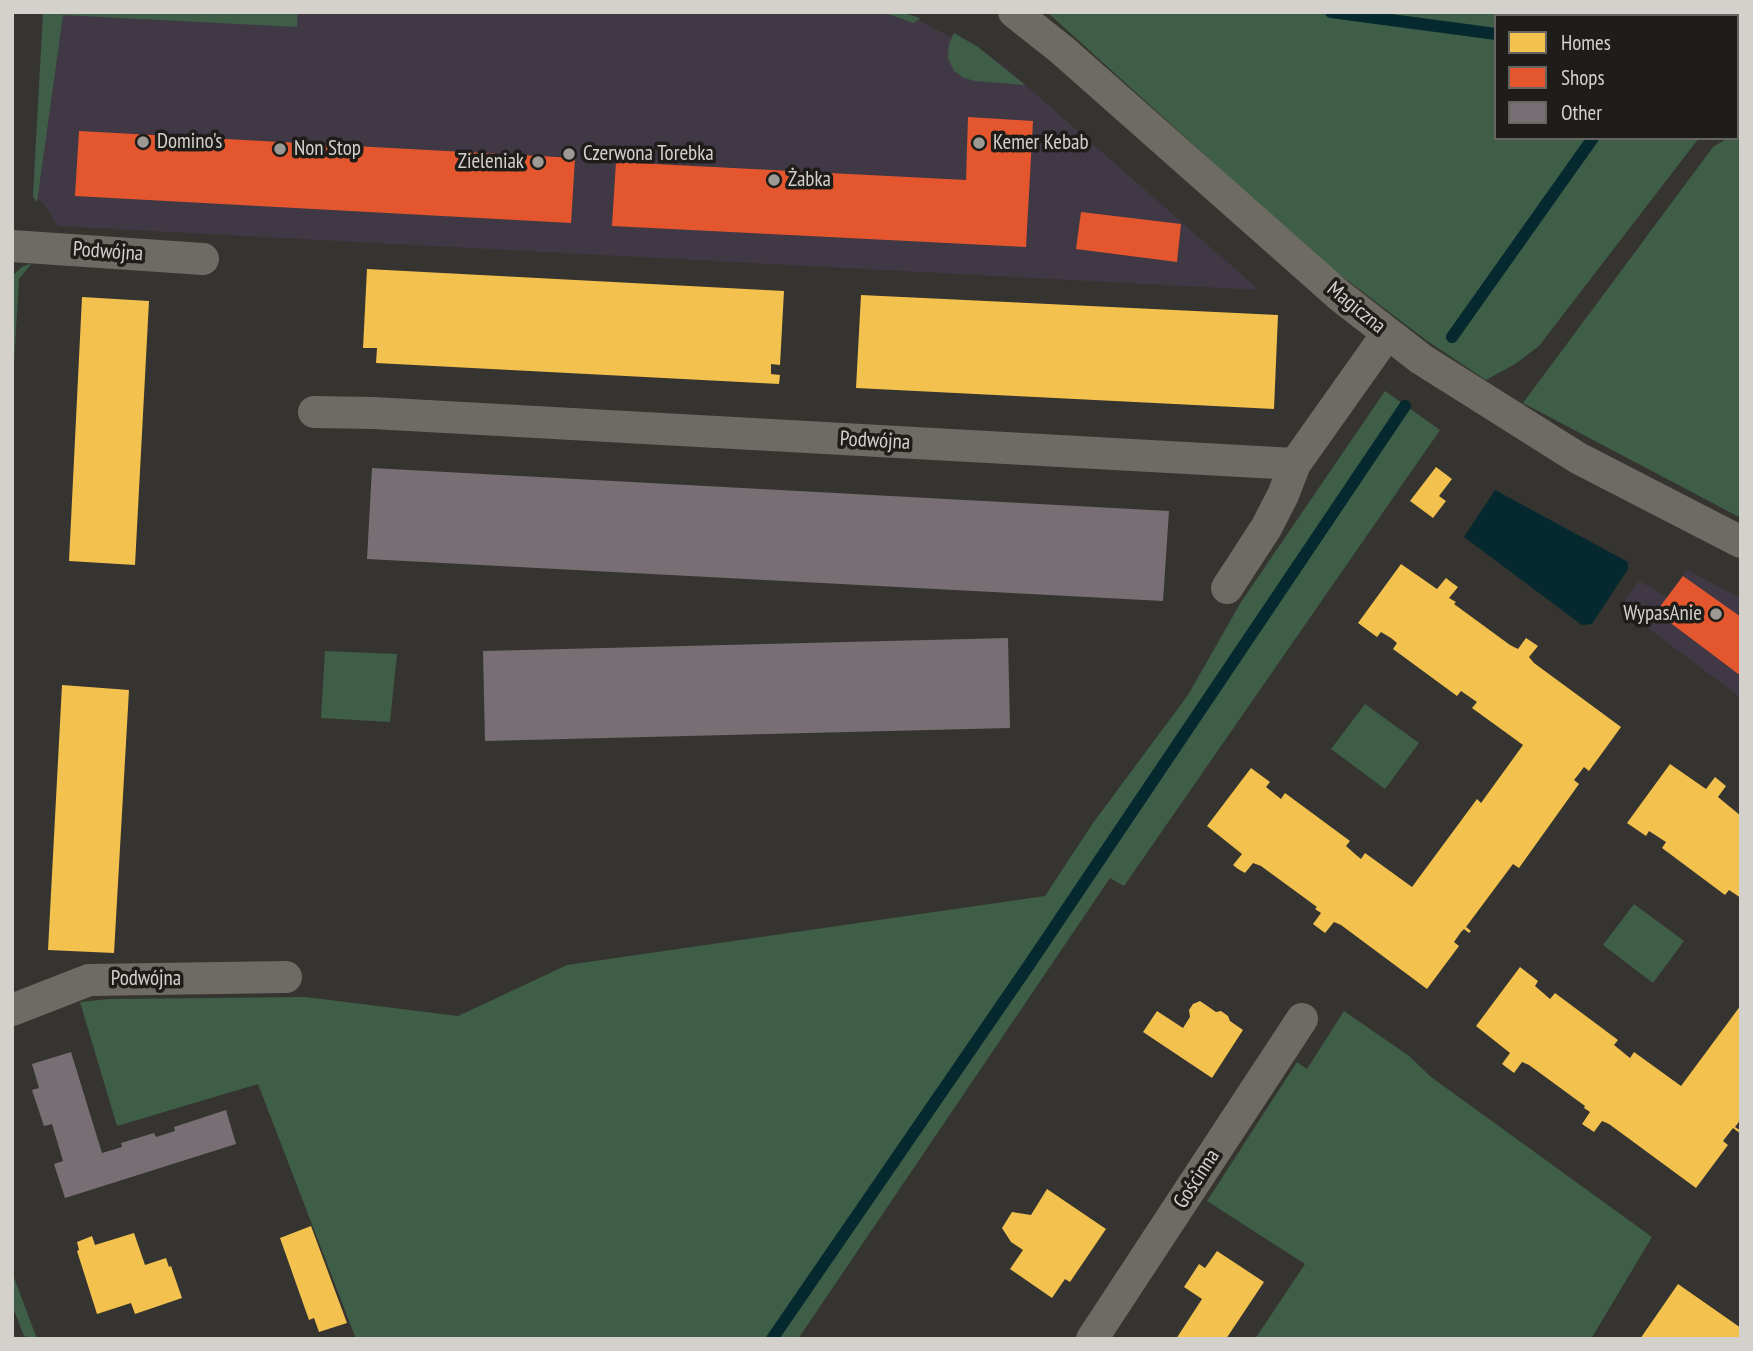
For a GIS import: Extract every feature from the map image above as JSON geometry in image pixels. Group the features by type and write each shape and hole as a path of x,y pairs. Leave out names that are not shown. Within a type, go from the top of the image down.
{"street":[{"name":"Magiczna","path":"1014,12 1062,50 1266,232 1387,334 1494,407 1578,458 1741,542"},
{"name":"Podwójna","path":"12,246 203,259"},
{"path":"1227,588 1266,528 1295,464 1387,334"},
{"name":"Podwójna","path":"314,412 373,412 1295,464"},
{"name":"Podwójna","path":"12,1010 89,980 286,977"},
{"name":"Gościnna","path":"1093,1339 1302,1019"}],"shaded area":[{"name":"Czerwona Torebka","path":"43,12 900,12 920,18 920,21 950,37 954,33 1006,68 1259,290 58,226 43,203 33,197"},
{"path":"1687,570 1741,598 1741,698 1620,607 1639,581 1667,597"}],"green space":[{"path":"43,12 298,12 297,27 63,15 37,202 33,197"},
{"path":"882,12 900,12 920,18 914,23"},
{"path":"1047,12 1741,12 1739,114 1739,14 1494,14 1494,140 1697,140 1539,346 1515,364 1486,380 1426,340 1322,261"},
{"path":"954,33 978,47 1025,85 975,81 954,71 948,58 949,44"},
{"path":"1741,131 1741,518 1523,403 1713,147 1725,140 1739,140"},
{"path":"32,263 19,279 12,397 12,276"},
{"path":"1385,391 1440,430 1124,886 1110,878 798,1339 356,1339 258,1084 117,1126 80,1002 109,999 306,997 458,1016 567,965 1045,896 1093,823 1188,695 1241,602"},
{"path":"325,651 397,654 390,722 321,718"},
{"path":"1365,704 1419,743 1385,789 1331,749"},
{"path":"1634,904 1684,941 1653,983 1603,945"},
{"path":"1344,1011 1409,1056 1431,1077 1652,1237 1591,1339 1255,1339 1305,1264 1207,1201 1297,1062 1307,1069"},
{"path":"12,1272 37,1339 24,1336 12,1305"}],"water":[{"path":"1495,490 1628,562 1628,569 1592,624 1582,625 1464,537"}],"building: Homes":[{"path":"367,269 784,291 780,365 771,364 771,374 780,375 779,384 376,363 377,348 363,348"},
{"path":"861,295 1278,315 1274,409 856,388"},
{"path":"82,297 149,301 135,565 69,561"},
{"path":"1436,467 1452,479 1439,496 1446,501 1433,518 1410,501"},
{"path":"1401,564 1437,589 1446,578 1458,587 1449,598 1456,602 1454,604 1510,645 1518,649 1526,638 1538,646 1529,657 1534,663 1621,727 1589,771 1584,767 1574,780 1579,784 1519,868 1513,864 1466,927 1471,931 1469,933 1464,929 1461,932 1454,942 1459,946 1427,989 1341,925 1334,922 1325,933 1313,924 1321,913 1315,909 1317,907 1261,866 1253,863 1245,873 1238,869 1233,865 1242,854 1207,826 1251,768 1270,782 1266,787 1281,799 1285,793 1350,841 1346,846 1361,859 1365,853 1412,887 1477,799 1481,803 1523,745 1472,708 1477,702 1461,691 1457,696 1393,649 1397,643 1391,638 1381,632 1377,637 1358,623"},
{"path":"62,685 129,690 114,953 48,950"},
{"path":"1670,764 1706,789 1715,777 1726,786 1718,797 1741,816 1741,898 1729,890 1725,895 1662,848 1666,842 1649,831 1646,836 1627,823"},
{"path":"1520,967 1538,981 1535,986 1550,999 1555,993 1618,1040 1614,1045 1630,1058 1634,1052 1681,1086 1741,1005 1741,1119 1735,1127 1741,1134 1733,1128 1723,1141 1728,1145 1696,1188 1609,1124 1602,1121 1594,1132 1582,1124 1590,1112 1585,1106 1529,1065 1522,1062 1514,1073 1502,1064 1510,1053 1476,1026"},
{"path":"1200,1001 1216,1012 1221,1011 1243,1030 1212,1078 1143,1032 1157,1011 1183,1028 1190,1017 1189,1010 1193,1004"},
{"path":"1047,1189 1106,1229 1070,1282 1065,1279 1052,1298 1010,1269 1023,1250 1011,1242 1002,1228 1012,1212 1031,1215"},
{"path":"311,1226 347,1323 319,1332 314,1318 309,1320 280,1238"},
{"path":"134,1233 145,1265 166,1258 182,1298 135,1314 131,1303 97,1314 77,1251 77,1242 92,1236 95,1245"},
{"path":"1217,1251 1264,1282 1226,1339 1176,1339 1202,1299 1184,1287 1199,1264 1205,1268"},
{"path":"1678,1284 1741,1328 1741,1339 1640,1339"}],"building: Shops":[{"path":"968,117 1033,121 1026,247 612,226 616,162 966,180"},
{"path":"79,131 575,158 571,223 75,196"},
{"path":"1081,212 1181,224 1177,262 1076,249"},
{"path":"1683,576 1741,617 1741,676 1656,612"}],"building: Other":[{"path":"372,468 1169,511 1163,601 367,559"},
{"path":"1008,638 1010,728 485,741 483,651"},
{"path":"71,1052 102,1153 122,1147 121,1143 154,1133 156,1137 175,1131 174,1127 226,1110 236,1144 65,1198 54,1164 63,1161 52,1124 44,1126 32,1090 39,1088 32,1064"}],"waterway":[{"path":"1331,12 1494,34"},
{"path":"1452,337 1592,140"},
{"path":"772,1339 1029,965 1405,406"}],"place":[{"name":"Domino's","path":"143,142"},
{"name":"Kemer Kebab","path":"979,143"},
{"name":"Non Stop","path":"280,149"},
{"name":"Czerwona Torebka","path":"569,154"},
{"name":"Zieleniak","path":"538,162"},
{"name":"Żabka","path":"774,180"},
{"name":"WypasAnie","path":"1716,614"}]}
